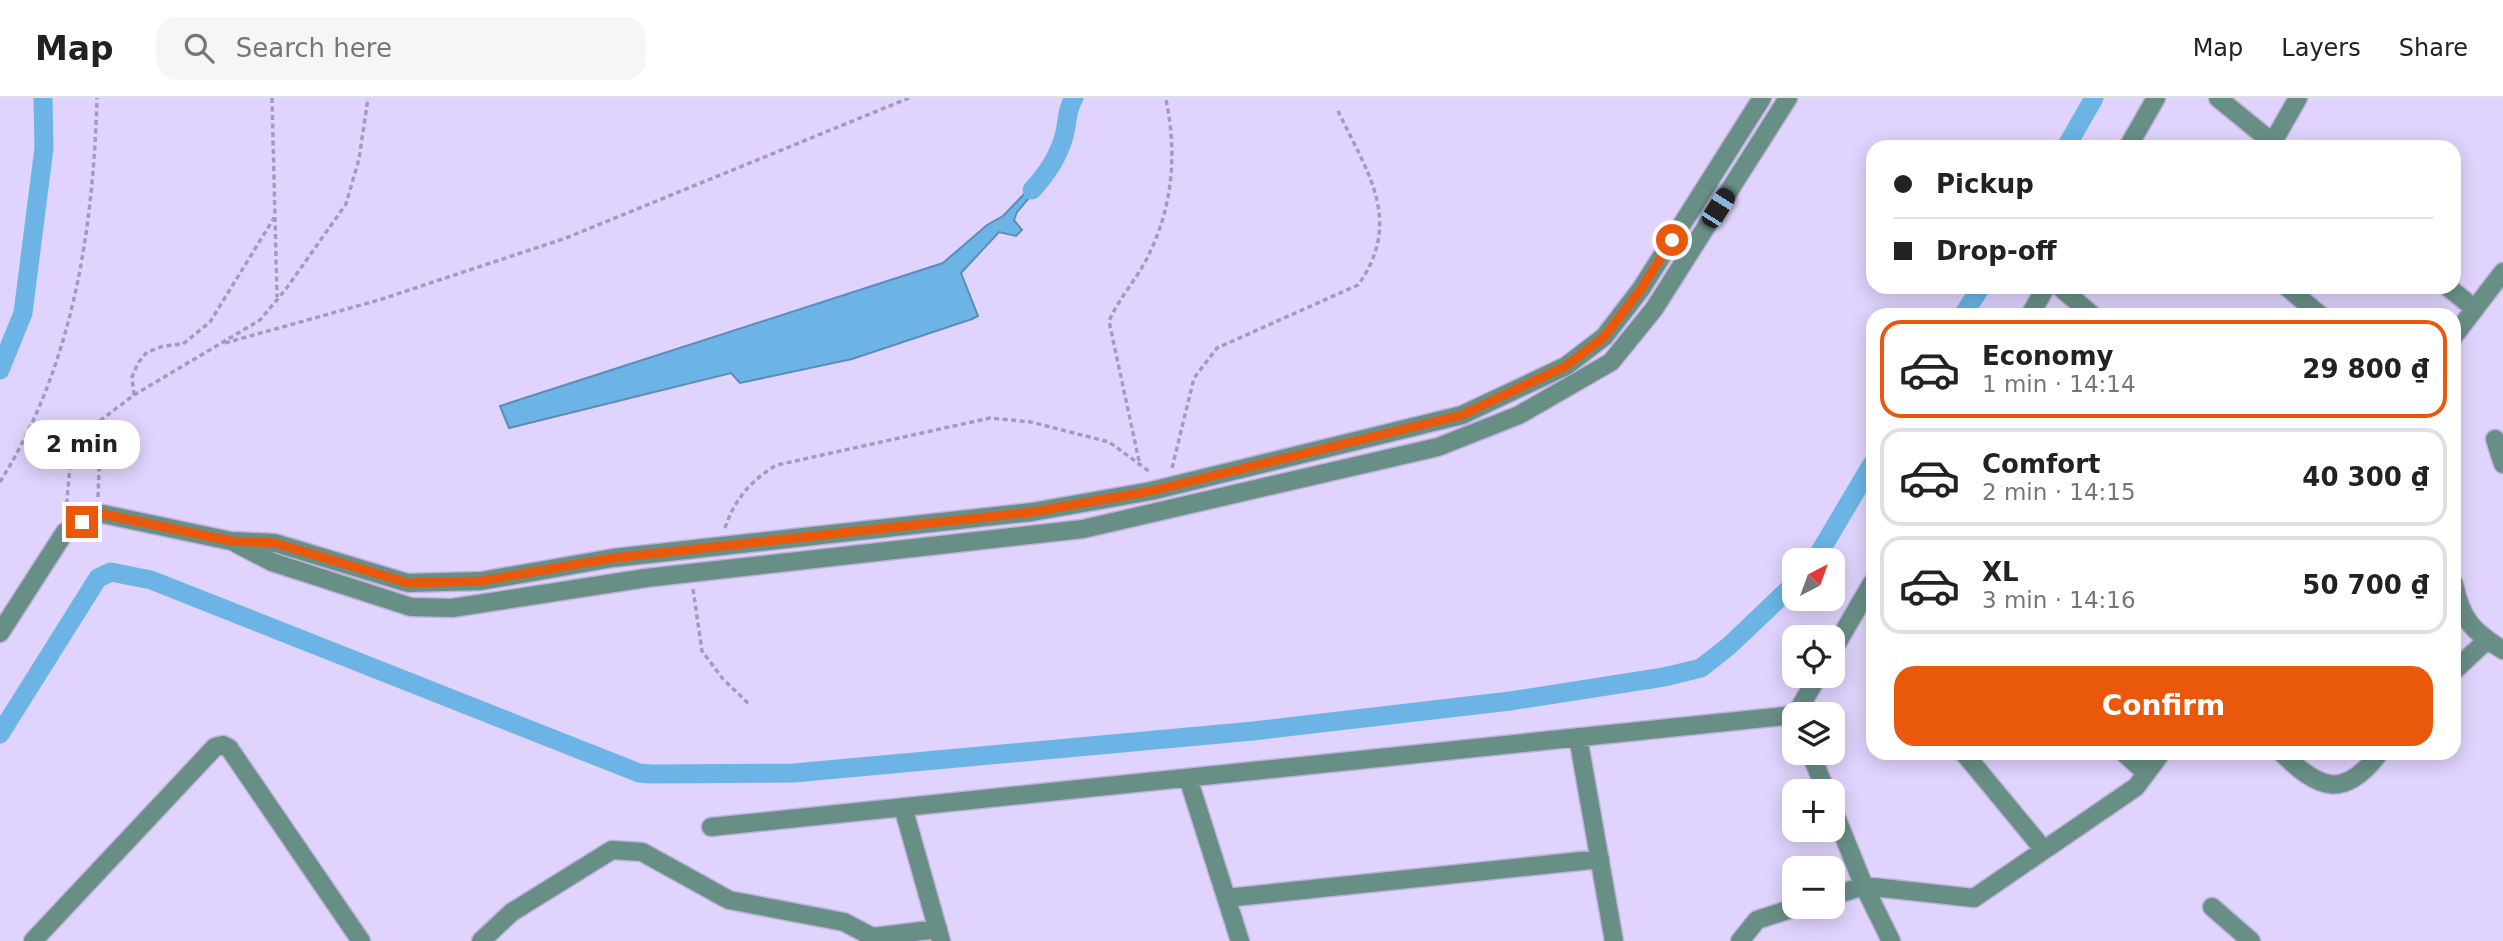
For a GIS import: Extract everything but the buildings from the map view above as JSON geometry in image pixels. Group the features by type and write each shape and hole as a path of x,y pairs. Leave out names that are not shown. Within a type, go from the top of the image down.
{"street":[{"path":"0,633 65,532 98,513 231,541 275,543 408,583 481,581 613,558 1032,512 1166,487 1462,415 1566,366 1604,337 1641,289 1762,98"},
{"path":"231,541 272,562 411,607 452,608 722,569 1083,529 1438,447 1519,415 1611,362 1654,309 1788,98"},
{"path":"2132,140 2156,98"},
{"path":"2218,98 2266,140"},
{"path":"2276,140 2298,98"},
{"path":"1672,240 1690,252"},
{"path":"2461,327 2503,272"},
{"path":"2068,294 2084,308"},
{"path":"2295,294 2312,308"},
{"path":"2457,294 2475,309"},
{"path":"2495,439 2503,464"},
{"path":"1166,487 1172,510"},
{"path":"719,547 722,569"},
{"path":"1845,630 1866,593"},
{"path":"2461,612 2487,640 2503,650"},
{"path":"2461,664 2487,640"},
{"path":"711,827 1782,715"},
{"path":"1578,737 1614,941"},
{"path":"33,941 215,747 223,745 229,748 361,941"},
{"path":"1970,760 2044,850"},
{"path":"2132,760 2146,773"},
{"path":"1845,892 1864,886 1974,898 2136,787 2156,760"},
{"path":"2289,760 2306,777 2325,785 2348,782 2374,760"},
{"path":"1188,778 1240,941"},
{"path":"481,941 512,912 612,850 627,849 642,852 729,900 844,922 877,939 939,935 903,807"},
{"path":"1845,839 1891,941"},
{"path":"1226,898 1600,859"},
{"path":"2212,907 2251,941"},
{"path":"1740,941 1757,920 1782,912"}],"path":[{"path":"0,482 40,410 66,338 83,261 94,177 97,98"},
{"path":"272,98 277,299"},
{"path":"65,532 70,466 79,443 100,419 134,395 225,344 260,320 346,204 359,159 368,98"},
{"path":"225,344 379,300 566,238 909,98"},
{"path":"1139,463 1110,321 1118,300 1150,253 1171,193 1173,134 1166,100"},
{"path":"719,547 729,516 760,474 778,465 910,433 990,418 1031,422 1108,442 1139,463 1166,487 1194,378 1217,348 1358,285 1371,266 1380,236 1381,209 1375,186 1338,111"},
{"path":"134,395 132,377 138,363 147,352 163,346 183,344 210,322 274,218"},
{"path":"98,513 100,419"},
{"path":"692,573 702,652 723,679 750,705"}],"water":[{"path":"1028,190 1034,192 1017,212 1014,220 1022,230 1016,236 999,232 961,273 978,316 972,319 852,359 740,383 731,373 509,428 500,406 943,263 987,225 1003,216"}],"waterway":[{"path":"0,370 23,313 44,148 43,98"},
{"path":"1032,190 1059,151 1074,98"},
{"path":"2070,140 2094,98"},
{"path":"1968,308 1976,294"},
{"path":"1822,548 1866,474"},
{"path":"0,734 98,578 111,572 151,580 639,773 652,774 794,773 1253,731 1510,701 1664,677 1701,668 1729,646 1782,595"}],"route":[{"path":"82,522 98,513 231,541 275,543 408,583 481,581 613,558 1032,512 1151,491 1462,415 1566,366 1604,337 1641,289 1672,240"}]}
